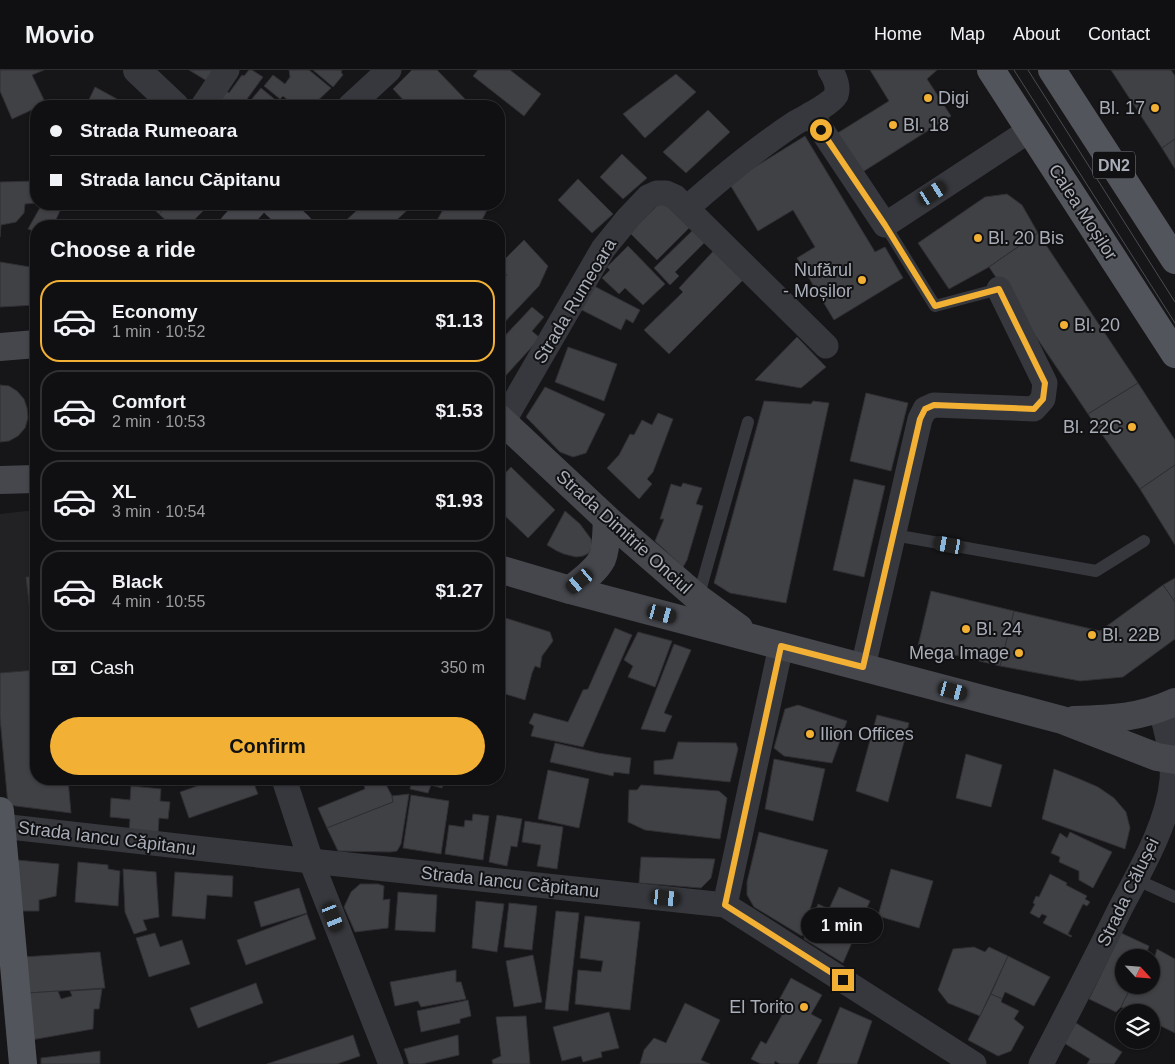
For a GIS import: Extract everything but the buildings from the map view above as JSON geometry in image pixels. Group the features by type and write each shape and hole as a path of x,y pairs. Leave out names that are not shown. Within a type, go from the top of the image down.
{"main road":[{"name":"Calea Moșilor","path":"992,70 1175,354"},
{"name":"DN2","path":"1052,70 1175,260"},
{"path":"238,220 248,210"},
{"path":"282,210 293,220"},
{"path":"0,347 30,344"},
{"name":"Strada Dimitrie Onciul","path":"505,424 607,519 698,598 754,638"},
{"path":"0,480 30,480"},
{"path":"570,590 594,570 601,560 606,544 607,519"},
{"path":"505,571 570,590 1062,720 1142,752 1174,760"},
{"path":"1062,720 1127,718 1168,705"},
{"path":"1,818 23,1064"}],"street":[{"path":"137,70 169,100"},
{"path":"207,100 228,70"},
{"path":"356,100 389,70"},
{"path":"686,208 754,153 831,101 836,95 837,86 834,75 830,70"},
{"path":"811,114 885,225 1030,130"},
{"name":"Strada Rumeoara","path":"505,413 603,249 648,197 657,193 666,193 675,197 826,346"},
{"path":"863,667 920,419 925,409 934,405 1034,409 1043,399 1045,383 999,289"},
{"path":"725,905 781,646"},
{"name":"Strada Călușei","path":"1041,1064 1135,879 1161,823 1168,802 1174,760 1168,705"},
{"path":"286,785 311,861 391,1064"},
{"name":"Strada Iancu Căpitanu","path":"1,818 311,861 725,905 974,1064"}],"lane":[{"path":"885,225 935,306 999,289"},
{"path":"698,598 748,422"},
{"path":"894,535 1096,571 1144,541"},
{"path":"1135,879 1175,897"}],"shaded area":[{"path":"30,511 30,785 69,785 71,813 8,805 0,718 0,514"}],"tram line":[{"path":"1014,70 1175,323"},
{"path":"1028,70 1175,302"}],"place":[{"name":"Digi","path":"928,98"},
{"name":"Bl. 17","path":"1155,108"},
{"name":"Bl. 18","path":"893,125"},
{"name":"Bl. 20 Bis","path":"978,238"},
{"name":"Nufărul - Moșilor","path":"862,280"},
{"name":"Bl. 20","path":"1064,325"},
{"name":"Bl. 22C","path":"1132,427"},
{"name":"Bl. 24","path":"966,629"},
{"name":"Bl. 22B","path":"1092,635"},
{"name":"Mega Image","path":"1019,653"},
{"name":"Ilion Offices","path":"810,734"},
{"name":"El Torito","path":"804,1007"}],"route":[{"path":"821,130 885,225 935,306 999,289 1045,383 1043,399 1034,409 934,405 925,409 920,419 863,667 781,646 725,905 843,980"}]}
